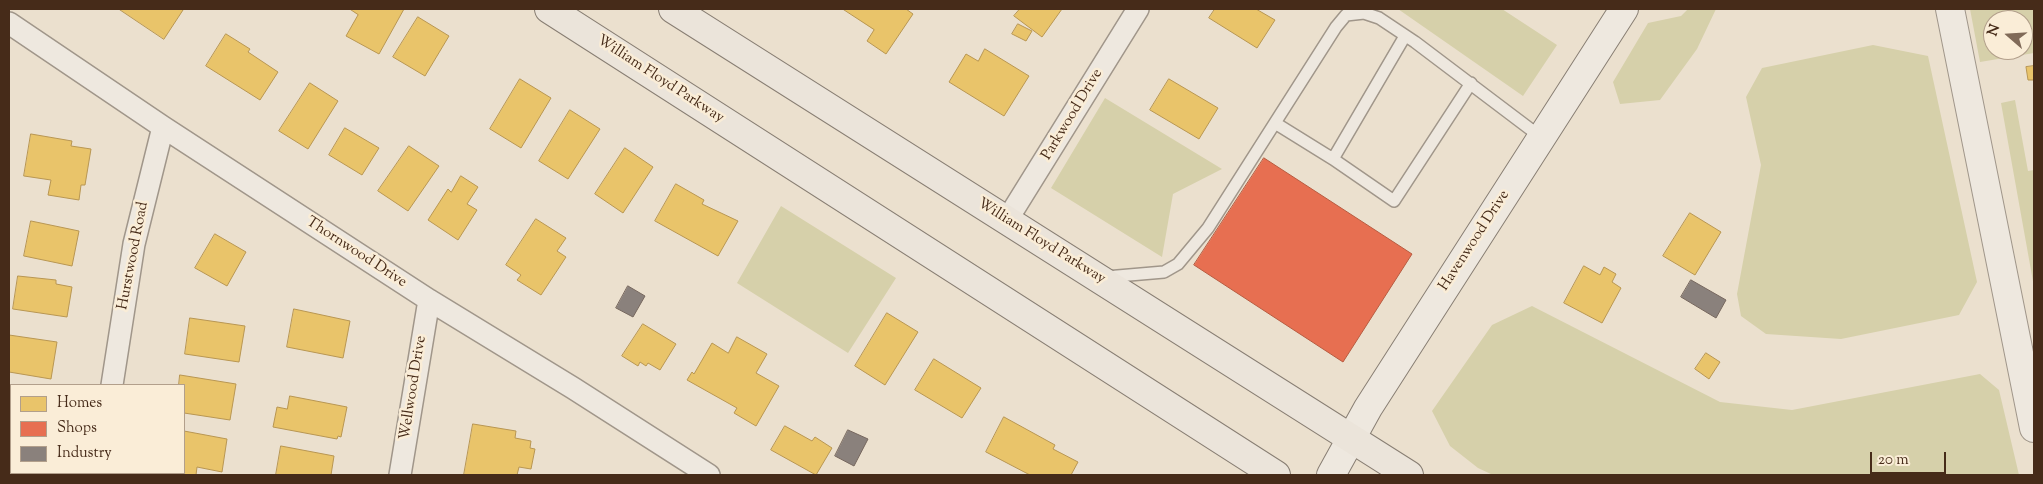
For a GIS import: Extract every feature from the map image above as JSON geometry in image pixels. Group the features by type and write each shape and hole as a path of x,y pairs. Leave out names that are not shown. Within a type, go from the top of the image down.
{"highway":[{"name":"William Floyd Parkway","path":"549,9 1276,475"},
{"name":"William Floyd Parkway","path":"673,9 1409,475"}],"main road":[{"name":"Havenwood Drive","path":"1331,475 1350,439 1624,9"},
{"path":"1950,9 2034,428"}],"street":[{"name":"Parkwood Drive","path":"1007,220 1138,9"},
{"name":"Thornwood Drive","path":"9,23 162,127 428,300 573,388 697,472"},
{"name":"Hurstwood Road","path":"112,384 134,244 162,127"},
{"name":"Wellwood Drive","path":"400,475 428,300"}],"lane":[{"path":"1098,278 1164,272 1178,264 1208,228 1336,27 1346,15 1364,13 1379,18 1470,83 1542,138"},
{"path":"1333,159 1405,36"},
{"path":"1275,122 1394,201 1470,83"}],"shaded area":[{"path":"1398,9 1502,9 1557,45 1523,96"},
{"path":"1688,9 1716,9 1697,49 1660,100 1620,104 1613,82 1648,23 1681,16"},
{"path":"1970,9 2034,9 2033,53 2033,10 1983,10 1983,60 1992,60 1980,62"},
{"path":"1873,45 1928,56 1977,282 1959,315 1841,339 1766,334 1741,316 1737,294 1761,165 1746,97 1762,68"},
{"path":"1105,98 1222,169 1173,194 1162,257 1051,188"},
{"path":"2015,100 2028,171 2034,170 2034,287 2001,103"},
{"path":"781,206 896,278 848,353 737,283"},
{"path":"1532,306 1720,402 1792,410 1980,374 1999,390 2019,475 1493,475 1478,468 1450,446 1432,411 1492,325"}],"building: Homes":[{"path":"119,9 181,9 183,10 164,39"},
{"path":"350,9 404,9 379,54 346,36 358,15"},
{"path":"843,9 906,9 913,14 886,54 867,41 874,30"},
{"path":"1020,9 1062,9 1042,37 1014,16"},
{"path":"1215,9 1256,9 1275,20 1257,48 1209,18"},
{"path":"418,17 449,36 425,76 393,57"},
{"path":"1018,24 1032,31 1026,41 1012,34"},
{"path":"226,34 250,49 248,52 278,72 260,100 206,66"},
{"path":"985,49 1029,76 1004,116 949,82 966,54 978,61"},
{"path":"2034,66 2034,80 2028,80 2026,67"},
{"path":"520,79 551,98 521,148 490,129"},
{"path":"1169,79 1218,108 1199,139 1150,110"},
{"path":"310,83 338,101 308,149 279,131"},
{"path":"570,110 600,129 568,179 539,161"},
{"path":"345,128 379,148 362,175 329,155"},
{"path":"31,134 72,141 71,146 91,149 85,185 81,185 79,200 48,195 51,180 24,176"},
{"path":"409,146 439,166 408,211 378,191"},
{"path":"625,148 653,167 623,213 595,194"},
{"path":"461,176 478,187 467,204 477,210 458,240 428,220 448,189 451,192"},
{"path":"676,184 704,200 702,204 738,221 718,256 655,221"},
{"path":"1690,213 1721,232 1695,275 1663,256"},
{"path":"536,219 566,238 557,251 566,257 541,295 517,280 521,275 506,265"},
{"path":"31,221 79,231 72,266 24,256"},
{"path":"215,234 246,252 227,286 195,268"},
{"path":"1584,266 1600,275 1604,267 1616,274 1612,282 1621,288 1602,323 1564,303"},
{"path":"18,276 56,280 56,284 72,287 67,317 13,309"},
{"path":"294,309 350,321 343,358 287,347"},
{"path":"887,313 918,332 885,385 855,366"},
{"path":"190,318 245,326 239,362 185,354"},
{"path":"643,324 676,344 660,370 648,363 646,366 640,362 638,366 622,356"},
{"path":"9,335 57,342 51,379 9,372"},
{"path":"737,337 767,354 756,373 779,386 756,426 734,413 737,408 687,380 692,372 694,374 712,343 728,353"},
{"path":"1706,353 1720,362 1709,379 1695,369"},
{"path":"934,359 981,388 962,418 915,390"},
{"path":"180,375 236,384 230,420 185,413 185,384 179,384"},
{"path":"290,396 347,407 341,437 338,436 337,439 273,427 277,407 287,409"},
{"path":"1004,417 1055,445 1053,449 1078,462 1071,475 1030,475 986,452"},
{"path":"473,424 516,431 515,438 531,441 530,448 535,449 531,469 519,467 517,475 464,475"},
{"path":"785,426 812,441 815,437 832,448 816,475 771,450"},
{"path":"185,431 227,439 222,472 197,467 196,475 167,475 185,474"},
{"path":"281,446 334,456 331,475 276,475"},
{"path":"9,448 10,474 47,474 47,475 9,475"}],"building: Shops":[{"path":"1264,158 1412,254 1343,362 1194,265"}],"building: Industry":[{"path":"1691,280 1726,300 1716,318 1681,297"},
{"path":"628,286 645,296 633,317 616,308"},
{"path":"848,430 868,439 854,466 835,456"}]}
